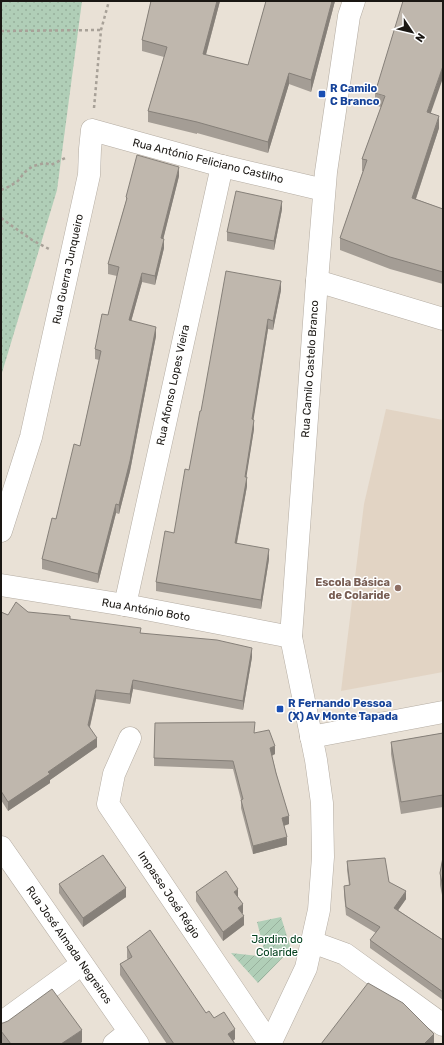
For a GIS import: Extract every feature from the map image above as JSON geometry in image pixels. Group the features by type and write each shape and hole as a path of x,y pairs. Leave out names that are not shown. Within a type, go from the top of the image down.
{"street":[{"name":"Rua Camilo Castelo Branco","path":"270,1044 306,968 319,910 323,857 322,803 316,760 291,637 324,190 349,16 354,1"},
{"name":"Rua António Feliciano Castilho","path":"91,140 222,166 324,190"},
{"name":"Rua Guerra Junqueiro","path":"1,531 32,437 89,175 91,140"},
{"name":"Rua Afonso Lopes Vieira","path":"124,605 222,166"},
{"path":"317,281 443,319"},
{"name":"Rua António Boto","path":"1,585 124,605 291,637"},
{"path":"311,738 443,712"},
{"name":"Impasse José Régio","path":"130,738 114,774 108,804 270,1044"},
{"name":"Rua José Almada Negreiros","path":"1,847 82,964 127,1040"},
{"path":"312,942 345,954 443,1025"},
{"path":"1,1023 82,964"}],"path":[{"path":"1,190 17,182 25,172 33,166 45,163 52,165 83,150 91,140 101,30 109,1"},
{"path":"1,31 101,30"},
{"path":"1,218 32,240 70,261"}],"shaded area":[{"name":"Escola Básica de Colaride","path":"386,409 443,420 443,672 341,691 364,504"}],"green space":[{"path":"1,1 82,1 57,190 1,376"},
{"name":"Jardim do Colaride","path":"281,917 291,949 258,983 231,953 266,957 257,922"}],"building":[{"path":"151,1 217,1 203,54 248,65 266,1 332,1 311,80 289,73 268,142 197,122 148,111 167,47 142,40"},
{"path":"403,1 443,1 443,66 427,112 439,116 412,198 443,209 443,272 390,257 340,238 367,160 362,159 385,96 375,93"},
{"path":"137,155 179,167 161,238 164,239 155,276 142,273 129,320 156,327 130,461 119,505 116,504 98,574 42,559 52,518 56,519 74,444 80,446 101,351 95,349 102,314 108,315 119,267 108,264 127,198 126,197"},
{"path":"236,191 282,201 274,241 227,232"},
{"path":"226,271 281,281 273,321 268,319 252,419 254,420 245,477 247,477 235,543 269,549 261,600 156,582 165,531 174,533 185,469 189,470"},
{"path":"16,602 28,612 70,616 70,619 141,628 140,633 217,640 252,648 243,701 133,680 130,694 96,690 88,725 97,738 48,772 50,774 8,802 1,791 1,612 8,615"},
{"path":"255,722 254,733 269,730 275,746 270,748 289,816 282,818 287,837 253,846 233,761 154,758 155,723"},
{"path":"443,733 443,795 401,802 391,742"},
{"path":"103,855 126,888 83,918 59,884"},
{"path":"443,857 443,888 440,873"},
{"path":"385,858 389,882 406,891 394,908 443,940 443,992 370,940 380,927 346,907 344,886 350,885 347,861"},
{"path":"226,871 238,889 234,892 243,904 238,908 244,916 223,932 196,892"},
{"path":"150,930 206,1013 209,1011 214,1018 224,1012 235,1029 228,1034 235,1044 174,1044 120,964 132,957 127,947"},
{"path":"368,983 403,1003 434,1034 424,1044 321,1044"},
{"path":"52,989 82,1030 61,1044 11,1044 1,1031 1,1023 8,1021"}],"place":[{"name":"R Camilo C Branco","path":"322,94"},
{"name":"Escola Básica de Colaride","path":"398,588"},
{"name":"R Fernando Pessoa (X) Av Monte Tapada","path":"280,709"}]}
